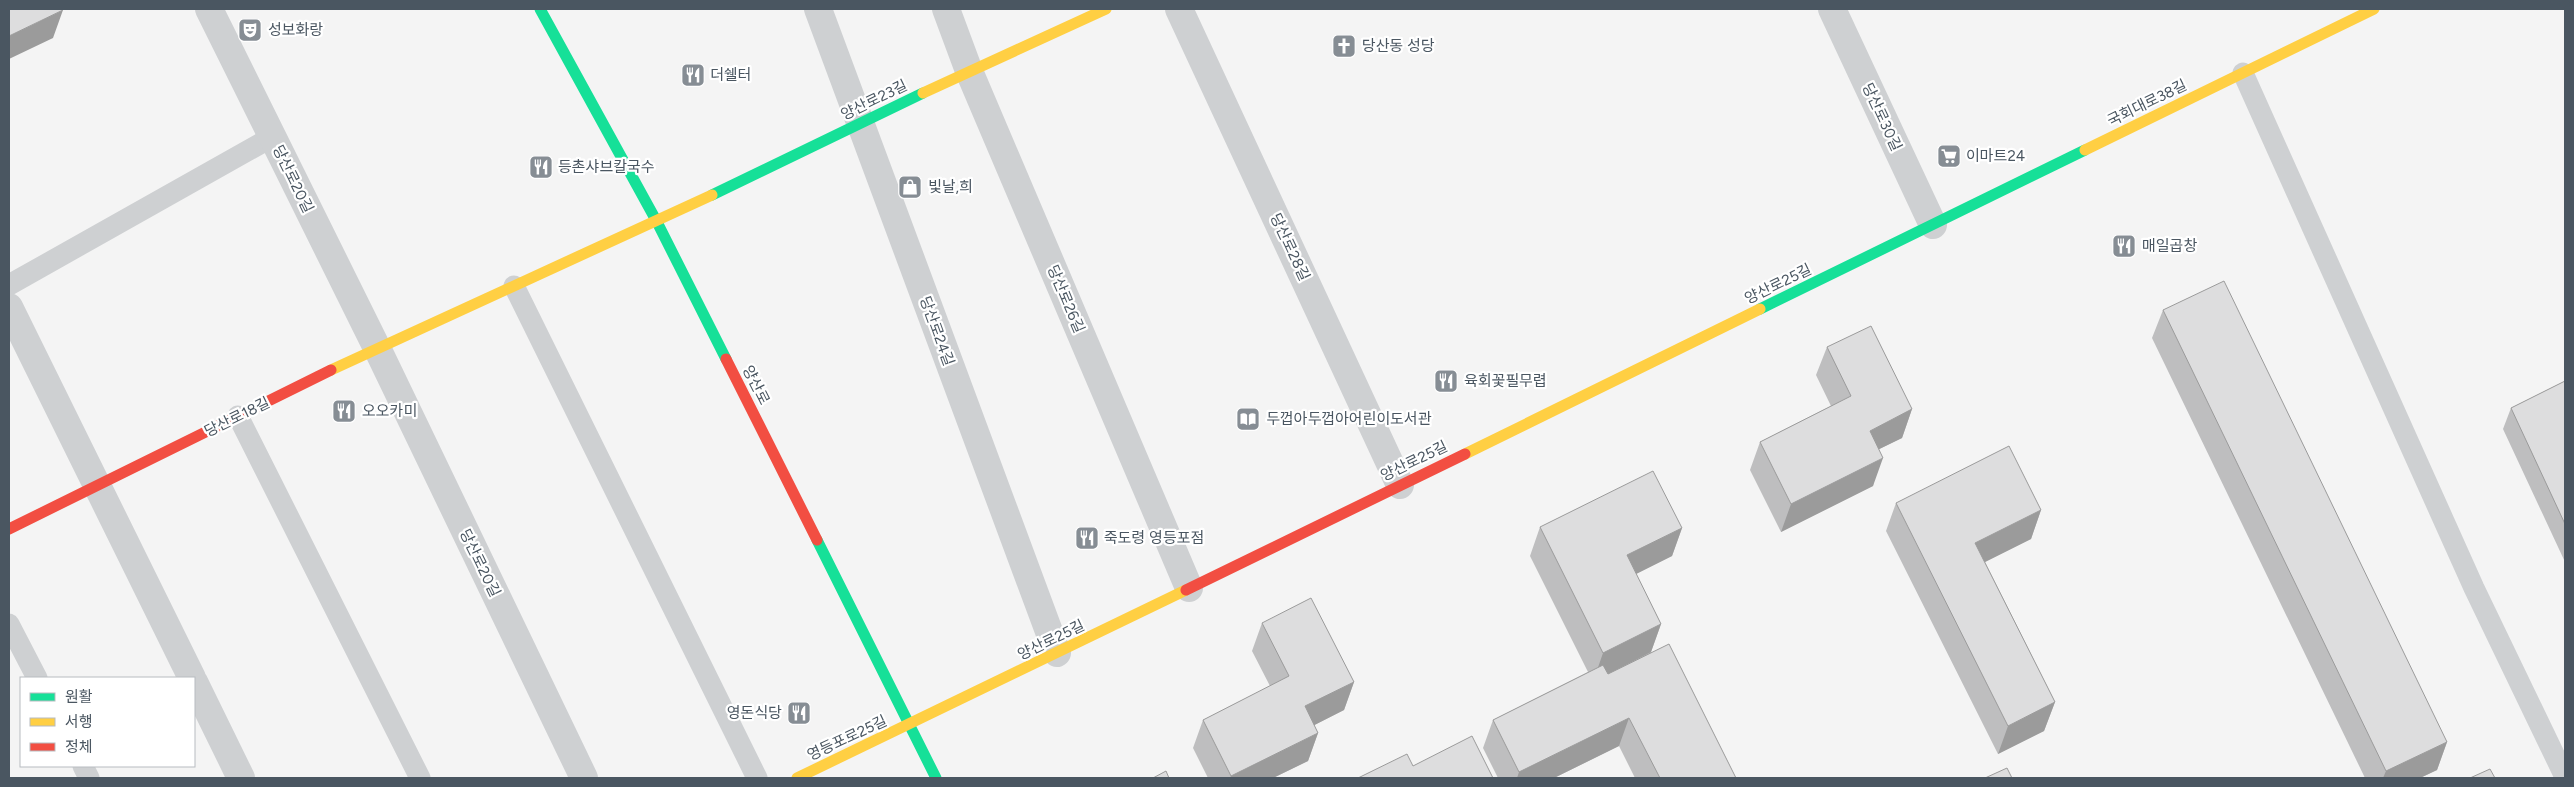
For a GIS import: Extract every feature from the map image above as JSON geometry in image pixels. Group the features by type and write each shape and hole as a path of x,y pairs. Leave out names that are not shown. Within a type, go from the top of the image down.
{"street":[{"name":"당산로20길","path":"208,9 377,348 584,778"},
{"name":"양산로","path":"540,9 657,222 936,778"},
{"name":"당산로24길","path":"818,9 1057,653"},
{"name":"당산로26길","path":"946,9 969,71 1190,588"},
{"name":"양산로23길","path":"657,222 969,71 1106,9"},
{"name":"당산로28길","path":"1179,9 1400,485"},
{"name":"당산로30길","path":"1832,9 1933,225"},
{"name":"국회대로38길","path":"1933,225 2374,9"},
{"path":"377,348 657,222"},
{"name":"양산로25길","path":"909,725 1933,225"},
{"path":"9,307 192,677"},
{"name":"당산로18길","path":"9,528 377,348"},
{"path":"195,684 241,778"},
{"name":"영등포로25길","path":"797,778 909,725"}],"lane":[{"path":"2243,73 2470,579 2565,777"},
{"path":"9,286 272,138"},
{"path":"514,286 757,778"},
{"path":"238,416 420,778"},
{"path":"9,624 36,677"},
{"path":"84,767 90,778"}],"building":[{"path":"9,9 63,9 63,10 9,36"},
{"path":"2224,281 2447,742 2386,771 2163,310"},
{"path":"1871,326 1912,409 1870,431 1883,458 1791,504 1760,442 1851,396 1827,347"},
{"path":"2565,381 2565,524 2511,408"},
{"path":"2009,446 2041,510 1975,543 2055,702 2008,726 1896,503"},
{"path":"1653,471 1682,528 1627,555 1661,624 1603,653 1540,527"},
{"path":"1311,598 1354,682 1305,706 1318,733 1231,776 1203,720 1289,676 1262,623"},
{"path":"1669,644 1736,778 1660,778 1629,718 1519,772 1493,720 1603,665 1608,674"},
{"path":"1472,736 1493,778 1358,778 1407,754 1413,766"},
{"path":"2007,768 2012,778 1985,778"},
{"path":"2490,769 2495,778 2470,778"},
{"path":"1166,771 1169,778 1153,778"}],"traffic: fast":[{"path":"540,9 657,222 726,359"},
{"path":"712,195 923,93"},
{"path":"1760,309 2085,150"},
{"path":"817,540 936,778"}],"traffic: slow":[{"path":"923,93 1106,9"},
{"path":"2085,150 2374,9"},
{"path":"331,370 712,195"},
{"path":"1465,454 1760,309"},
{"path":"797,778 1186,590"}],"traffic: jam":[{"path":"726,359 817,540"},
{"path":"9,529 331,370"},
{"path":"1186,590 1465,454"}],"place":[{"name":"성보화랑","path":"250,30"},
{"name":"당산동 성당","path":"1344,46"},
{"name":"더쉘터","path":"693,75"},
{"name":"이마트24","path":"1949,156"},
{"name":"등촌샤브칼국수","path":"541,167"},
{"name":"빛날,희","path":"910,187"},
{"name":"매일곱창","path":"2124,246"},
{"name":"육회꽃필무렵","path":"1446,381"},
{"name":"오오카미","path":"344,411"},
{"name":"두껍아두껍아어린이도서관","path":"1248,419"},
{"name":"죽도령 영등포점","path":"1087,538"},
{"name":"영돈식당","path":"799,713"}]}
